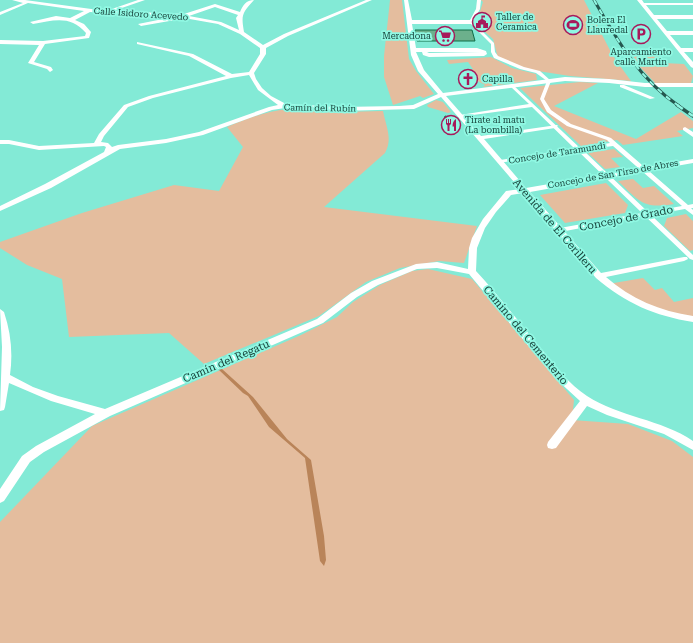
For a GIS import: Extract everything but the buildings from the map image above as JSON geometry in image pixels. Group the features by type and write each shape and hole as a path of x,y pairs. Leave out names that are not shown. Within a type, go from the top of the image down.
{"street":[{"name":"Calle Isidoro Acevedo","path":"14,0 26,3 71,5 103,12 184,16 219,23 242,33 263,47"},
{"path":"103,12 143,0"},
{"path":"242,33 239,18 240,14 246,5 252,0"},
{"path":"251,76 263,54 263,47 286,35 370,0"},
{"name":"Avenida de El Cerilleru","path":"406,0 415,60 421,71 599,276 616,291 635,303 659,312 693,319"},
{"path":"471,22 478,9 479,0"},
{"path":"641,2 693,4"},
{"path":"641,2 693,66"},
{"path":"0,14 26,3"},
{"path":"141,24 166,21 215,5 240,14"},
{"path":"71,20 90,10"},
{"path":"653,18 693,17"},
{"path":"0,42 43,43 90,36 87,28 71,20 56,18 34,22"},
{"path":"409,22 471,22"},
{"path":"471,22 482,36 493,44 493,52 496,57 538,72 549,81 543,96 543,103 549,111 580,130 609,139 693,214"},
{"path":"666,33 693,33"},
{"path":"43,43 31,63 49,68 50,70"},
{"path":"140,43 192,54 231,76"},
{"path":"413,50 424,50 425,54 429,55 479,55 484,54 484,52 493,52"},
{"path":"680,50 693,50"},
{"path":"97,144 101,135 126,106 151,97 231,76 251,76"},
{"path":"251,76 254,83 270,99 285,106"},
{"name":"Camín del Rubín","path":"0,209 48,186 118,147 166,141 201,134 271,108 285,106 341,110 406,108 414,107 442,95 549,81 584,79 645,85 693,85"},
{"name":"Camín del Rubín","path":"609,81 652,98"},
{"path":"513,86 647,214 690,258"},
{"path":"253,114 270,99"},
{"path":"460,116 543,103"},
{"path":"479,138 555,126 560,119"},
{"path":"686,129 693,135"},
{"path":"0,142 39,148 106,144 109,147 107,152"},
{"name":"Concejo de Taramundi","path":"500,162 614,144"},
{"name":"Concejo de San Tirso de Abres","path":"472,272 470,254 479,229 493,210 509,193 524,189 693,161"},
{"name":"Concejo de Grado","path":"560,230 693,206"},
{"path":"599,276 690,258"},
{"name":"Camín del Regatu","path":"0,498 26,459 106,413 320,321 354,295 375,283 416,267 437,266 472,272"},
{"name":"Camino del Cementerio","path":"472,272 560,379 586,400 606,411 662,430 691,444"},
{"path":"0,312 8,342 5,377 0,407"},
{"path":"5,377 16,383 72,405 106,413"},
{"path":"552,445 586,400"}],"shaded area":[{"path":"390,0 402,0 409,59 416,71 434,94 423,98 420,96 393,105 384,77 384,56"},
{"path":"481,0 584,0 613,56 631,81 570,76 531,70 498,58 493,39 476,24 483,2"},
{"path":"671,50 673,52 657,53 663,63 684,64 693,76 691,83 655,83 640,67 630,51"},
{"path":"491,57 512,68 536,74 537,80 483,87 485,85 476,80 469,70 473,69 468,62 449,64 447,60"},
{"path":"580,82 598,83 554,106 636,139 681,112 693,121 693,128 677,131 683,136 623,145 617,140 581,146 520,88"},
{"path":"436,100 443,102 451,112 448,113 428,107 427,105"},
{"path":"290,109 340,112 383,111 389,137 385,153 324,207 477,226 464,263 439,261 400,268 366,282 319,316 204,364 169,333 69,337 62,279 27,265 0,248 0,242 82,213 174,185 219,191 243,147 227,127 257,115"},
{"path":"614,149 623,157 611,158 620,167 605,169 588,153"},
{"path":"633,179 643,188 654,186 674,204 655,205 643,202 637,199 618,181"},
{"path":"606,183 628,205 625,213 565,223 540,195"},
{"path":"686,214 693,221 693,250 690,251 664,226 667,218"},
{"path":"428,269 472,279 574,400 572,420 628,424 672,441 693,457 693,643 0,643 0,522 92,426 301,335 337,317 353,302 380,285 412,271"},
{"path":"643,278 655,290 662,288 674,302 693,298 693,319 659,312 608,284"},
{"path":"222,369 253,397 287,439 311,460 324,536 326,560 324,566 320,561 305,458 269,427 248,396 219,370"}],"railway":[{"path":"594,0 630,58 641,72 665,96 679,106"},
{"path":"677,105 693,116"}],"place":[{"name":"Taller de Ceramica","path":"482,22"},
{"name":"Bolera El Llauredal","path":"573,25"},
{"name":"Aparcamiento calle Martín","path":"641,34"},
{"name":"Mercadona","path":"445,36"},
{"name":"Capilla","path":"468,79"},
{"name":"Tirate al matu (La bombilla)","path":"451,125"}]}
